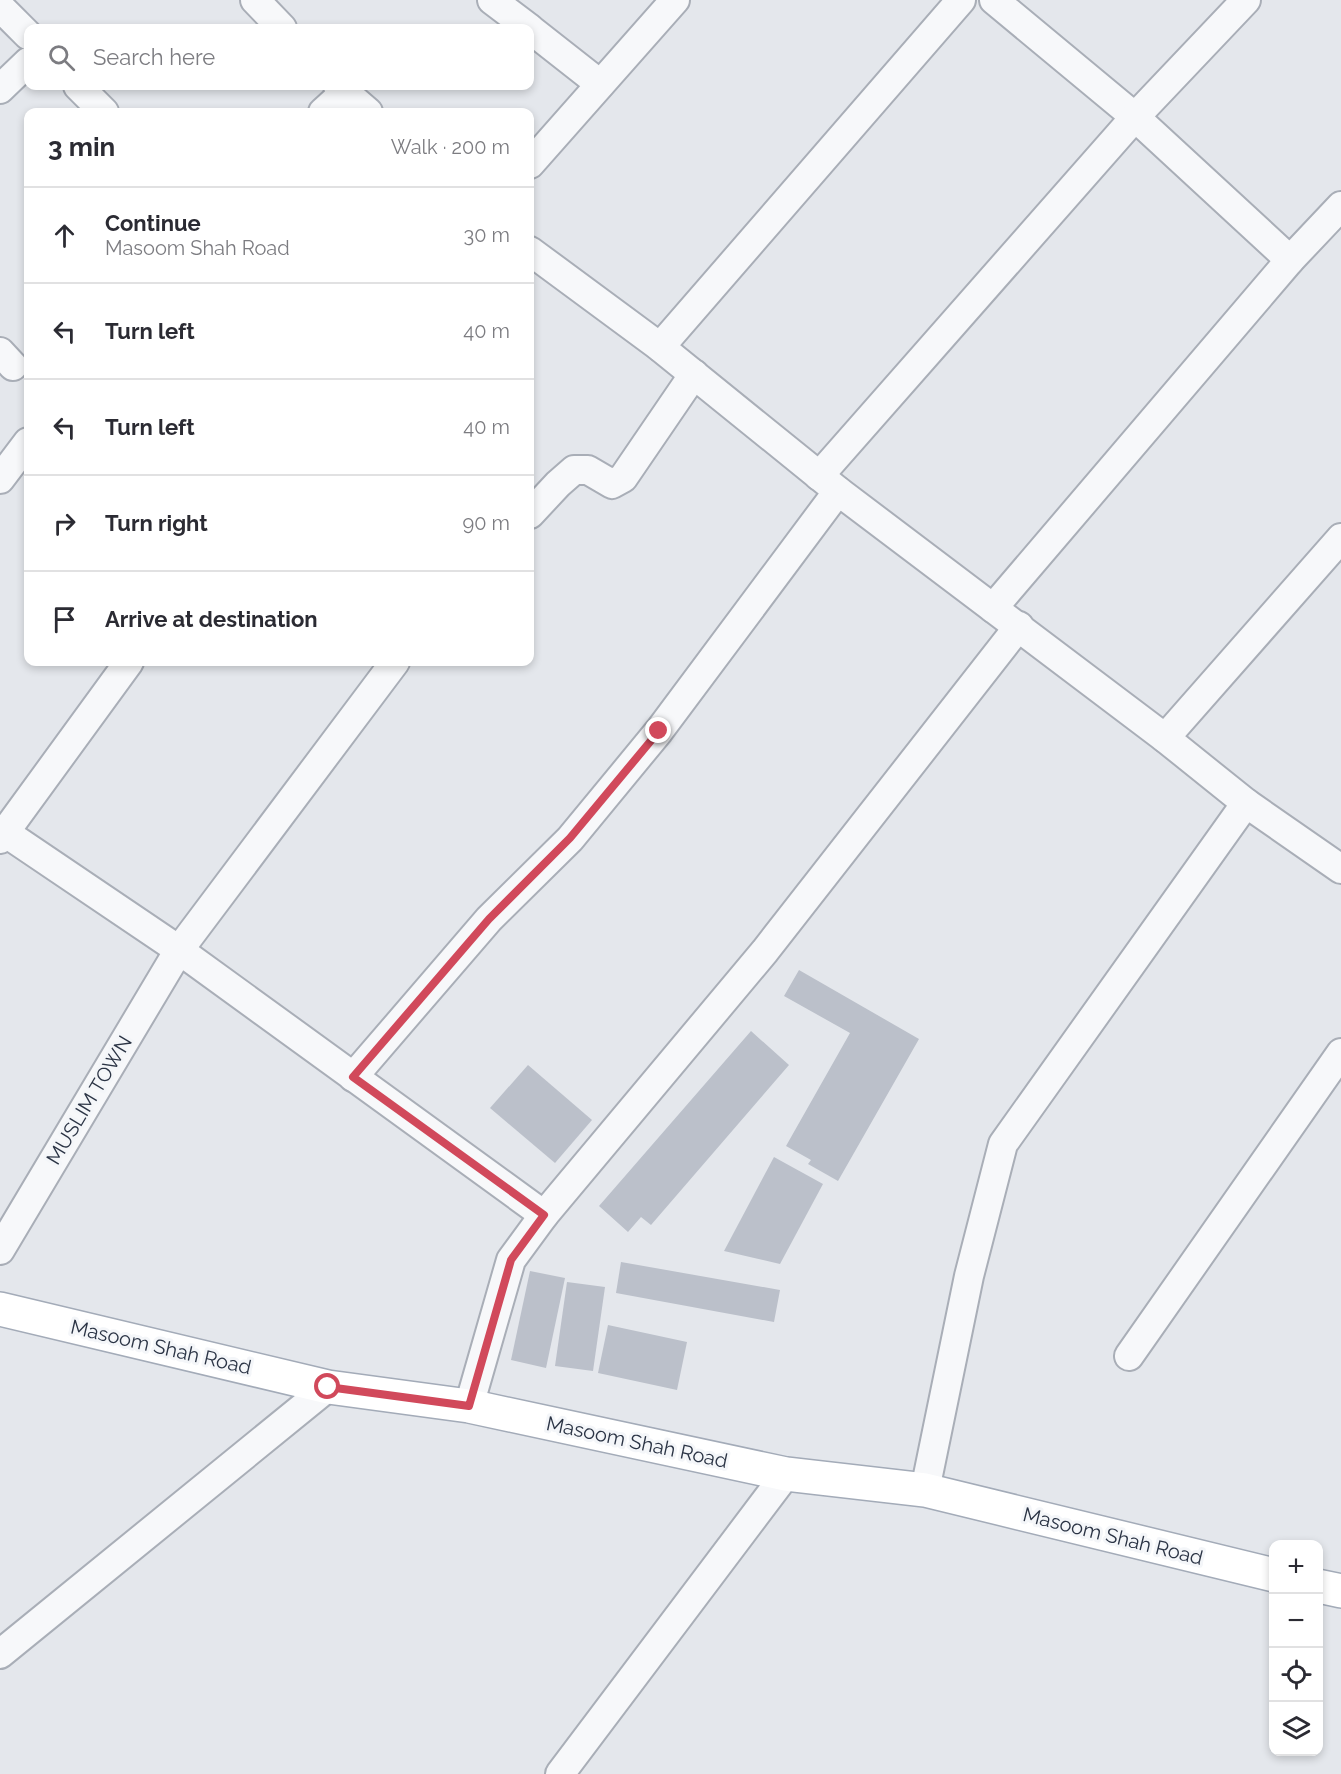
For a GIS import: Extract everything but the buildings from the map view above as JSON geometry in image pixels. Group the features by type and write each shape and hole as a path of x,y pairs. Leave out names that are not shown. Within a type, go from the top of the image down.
{"main road":[{"name":"Masoom Shah Road","path":"0,1309 328,1387 469,1406 786,1474 925,1490 1269,1574"},
{"path":"1323,1587 1341,1591"}],"street":[{"path":"255,0 278,24"},
{"path":"492,0 523,24"},
{"path":"534,159 675,0"},
{"path":"660,347 961,0"},
{"path":"994,0 1135,117 1290,260"},
{"path":"353,1077 489,919 570,838 652,740 829,484 1135,117 1246,0"},
{"path":"0,7 24,31"},
{"path":"534,33 600,84"},
{"path":"0,89 24,66"},
{"path":"82,90 100,108"},
{"path":"326,108 341,90"},
{"path":"343,90 363,108"},
{"path":"993,608 1290,260 1341,206"},
{"path":"534,254 660,347 829,484 1166,738 1246,802 1341,869"},
{"path":"534,510 574,470 588,471 612,484 623,478 694,374"},
{"path":"0,479 24,447"},
{"path":"1166,738 1341,538"},
{"path":"469,1406 511,1260 544,1215 765,951 1019,626"},
{"path":"126,666 1,833 179,950 544,1215"},
{"name":"MUSLIM TOWN","path":"0,1250 179,950 391,666"},
{"path":"925,1490 969,1276 1003,1144 1246,802"},
{"path":"1129,1356 1341,1053"},
{"path":"0,1654 328,1387"},
{"path":"560,1774 786,1474"}],"route":[{"path":"328,1387 469,1406 511,1260 544,1215 353,1077 489,919 570,838 659,731"}]}
